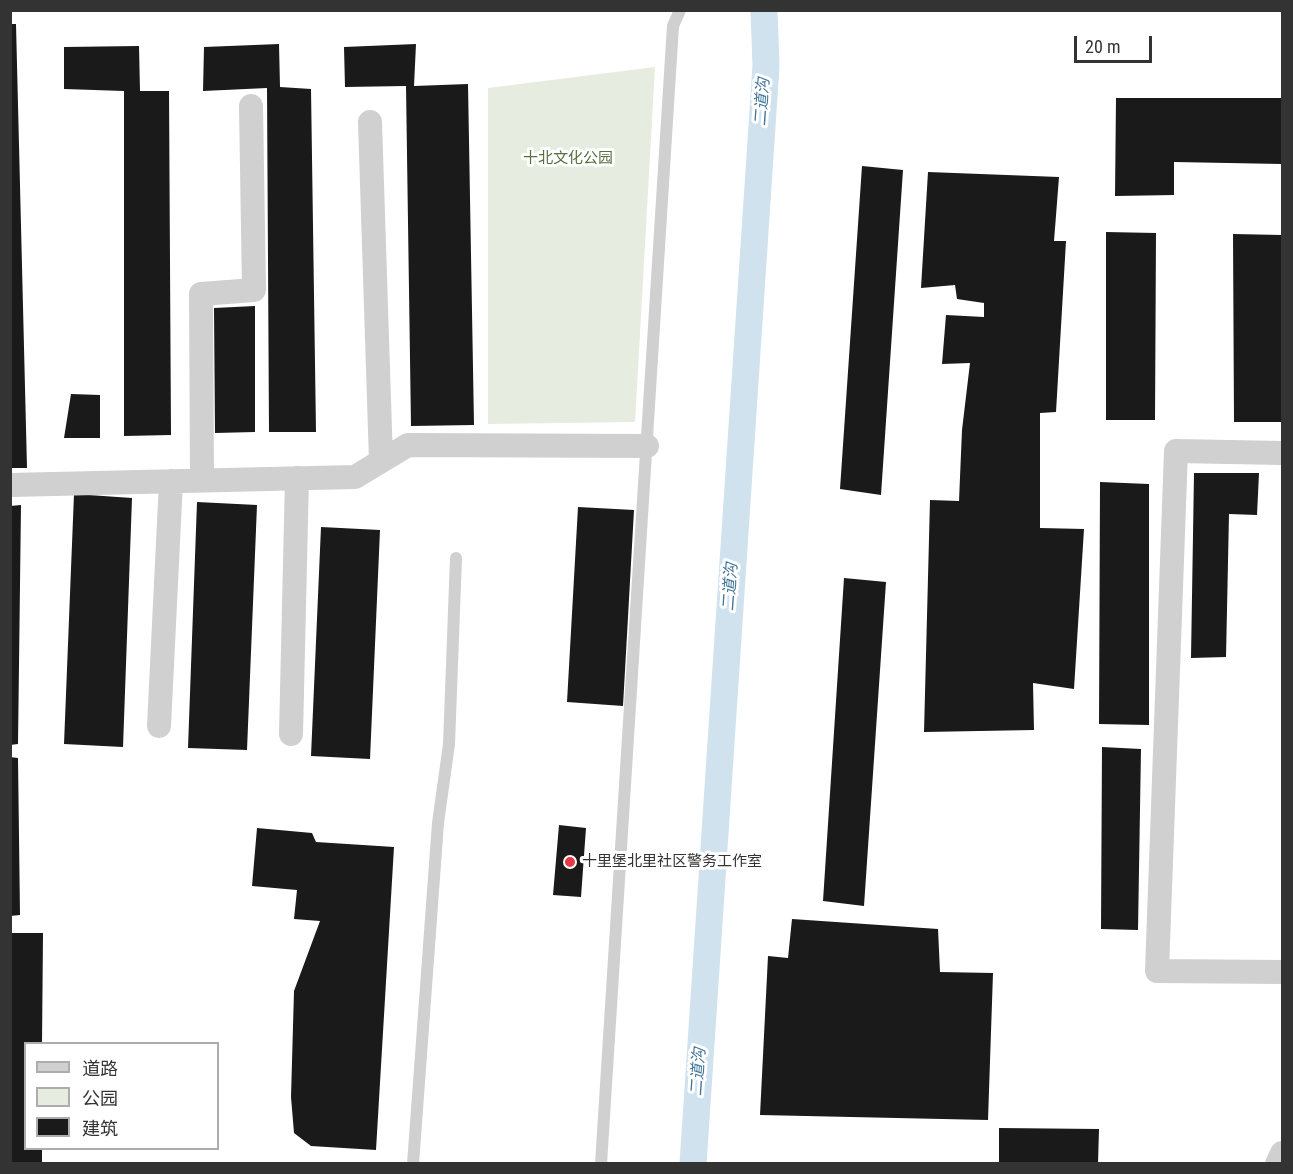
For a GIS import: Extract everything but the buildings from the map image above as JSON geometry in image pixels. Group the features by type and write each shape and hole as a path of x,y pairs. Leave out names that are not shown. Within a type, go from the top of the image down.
{"street":[{"path":"202,480 201,294 254,290 251,106"},
{"path":"370,122 381,461"},
{"path":"10,485 355,477 408,445 647,446"},
{"path":"1282,453 1176,451 1157,971 1282,972"},
{"path":"291,734 297,478"},
{"path":"159,726 171,481"},
{"path":"1277,1164 1282,1153"}],"lane":[{"path":"601,1164 673,26 680,10"},
{"path":"413,1164 438,823 449,744 456,558"}],"green space":[{"name":"十北文化公园","path":"655,67 635,422 488,424 488,88"}],"waterway":[{"name":"二道沟","path":"693,1164 766,66 764,10"}],"place":[{"name":"十里堡北里社区警务工作室","path":"570,862"}]}
